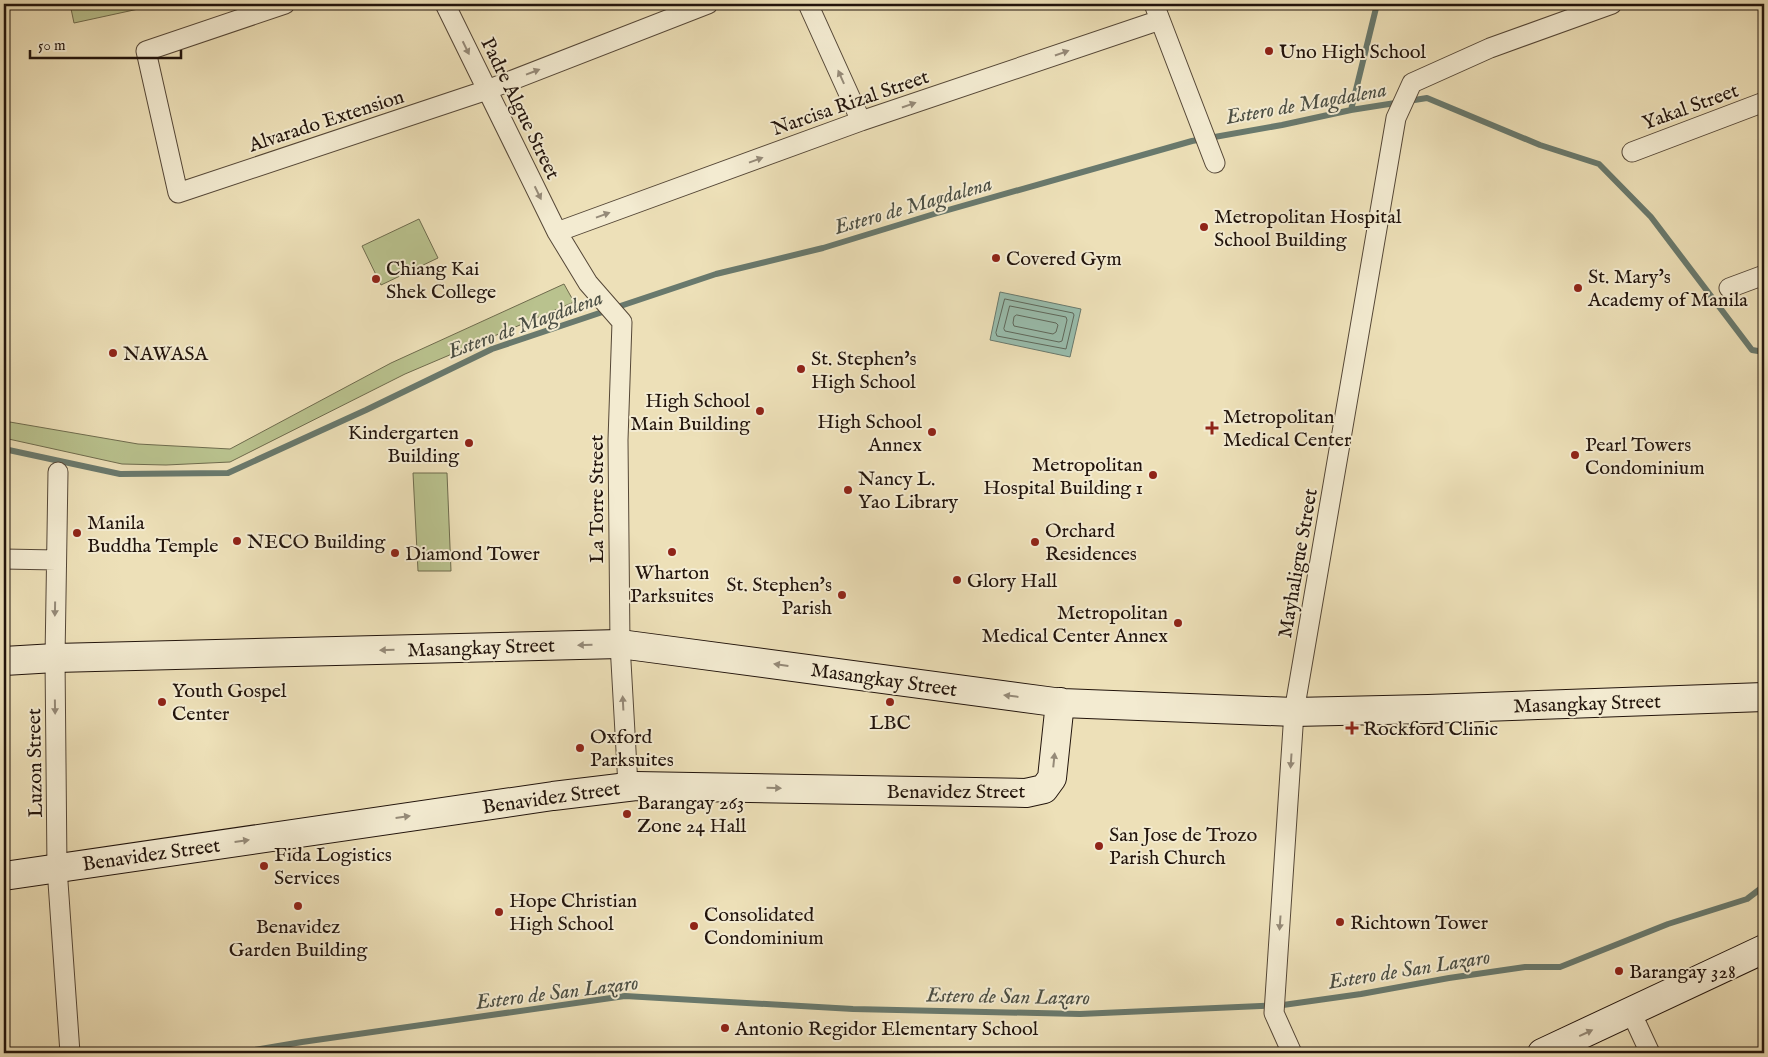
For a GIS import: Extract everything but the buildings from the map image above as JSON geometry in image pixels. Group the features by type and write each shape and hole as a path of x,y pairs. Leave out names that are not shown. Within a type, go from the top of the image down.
{"street":[{"name":"Alvarado Extension","path":"285,4 146,51 178,193 487,90 708,4"},
{"name":"Padre Algue Street","path":"445,4 557,232"},
{"path":"808,4 860,121"},
{"name":"Mayhaligue Street","path":"1289,1046 1274,1013 1294,712 1396,118 1412,83 1490,48 1612,4"},
{"path":"1157,12 1213,157"},
{"name":"Narcisa Rizal Street","path":"557,232 1157,12"},
{"name":"Yakal Street","path":"1632,152 1764,102"},
{"name":"La Torre Street","path":"557,232 588,283 622,322 618,440 620,644 628,786"},
{"path":"1729,288 1764,275"},
{"name":"Luzon Street","path":"58,472 55,658 58,868 70,1053"},
{"path":"4,559 56,560"},
{"name":"Masangkay Street","path":"4,661 55,658 620,644 1060,702 1294,712 1764,697"},
{"name":"Benavidez Street","path":"4,876 628,786 1026,793 1044,789 1052,778 1060,702"},
{"path":"1542,1053 1764,948"},
{"path":"1631,1012 1650,1053"}],"green space":[{"path":"70,4 142,4 143,8 74,23"},
{"path":"419,219 438,258 381,285 362,246"},
{"path":"564,284 574,302 405,374 230,462 166,465 122,464 4,438 4,421 138,444 230,449 391,363"},
{"path":"413,473 447,473 451,571 418,571"}],"water":[{"path":"1000,292 1081,309 1070,357 990,340"}],"waterway":[{"path":"1351,110 1377,4"},
{"name":"Estero de Magdalena","path":"4,449 120,474 228,473 366,410 492,349 716,274 823,248 934,214 1192,141 1282,125 1351,110 1427,98 1540,145 1599,164 1651,217 1752,350 1764,352"},
{"name":"Estero de San Lazaro","path":"237,1053 625,996 853,1009 1080,1014 1283,1005 1525,967 1560,967 1668,924 1747,899 1764,886"}],"place":[{"name":"Uno High School","path":"1269,51"},
{"name":"Metropolitan Hospital School Building","path":"1204,227"},
{"name":"Covered Gym","path":"996,258"},
{"name":"Chiang Kai Shek College","path":"376,279"},
{"name":"St. Mary's Academy of Manila","path":"1578,288"},
{"name":"NAWASA","path":"113,353"},
{"name":"St. Stephen's High School","path":"801,369"},
{"name":"High School Main Building","path":"760,411"},
{"name":"Metropolitan Medical Center","path":"1212,428"},
{"name":"High School Annex","path":"932,432"},
{"name":"Kindergarten Building","path":"469,443"},
{"name":"Pearl Towers Condominium","path":"1575,455"},
{"name":"Metropolitan Hospital Building 1","path":"1153,475"},
{"name":"Nancy L. Yao Library","path":"848,490"},
{"name":"Manila Buddha Temple","path":"77,533"},
{"name":"NECO Building","path":"237,541"},
{"name":"Orchard Residences","path":"1035,542"},
{"name":"Wharton Parksuites","path":"672,552"},
{"name":"Diamond Tower","path":"395,553"},
{"name":"Glory Hall","path":"957,580"},
{"name":"St. Stephen's Parish","path":"842,595"},
{"name":"Metropolitan Medical Center Annex","path":"1178,623"},
{"name":"Youth Gospel Center","path":"162,702"},
{"name":"LBC","path":"890,702"},
{"name":"Rockford Clinic","path":"1352,728"},
{"name":"Oxford Parksuites","path":"580,748"},
{"name":"Barangay 263 Zone 24 Hall","path":"627,814"},
{"name":"San Jose de Trozo Parish Church","path":"1099,846"},
{"name":"Fida Logistics Services","path":"264,866"},
{"name":"Benavidez Garden Building","path":"298,906"},
{"name":"Hope Christian High School","path":"499,912"},
{"name":"Richtown Tower","path":"1340,922"},
{"name":"Consolidated Condominium","path":"694,926"},
{"name":"Barangay 328","path":"1619,971"},
{"name":"Antonio Regidor Elementary School","path":"725,1028"}]}
